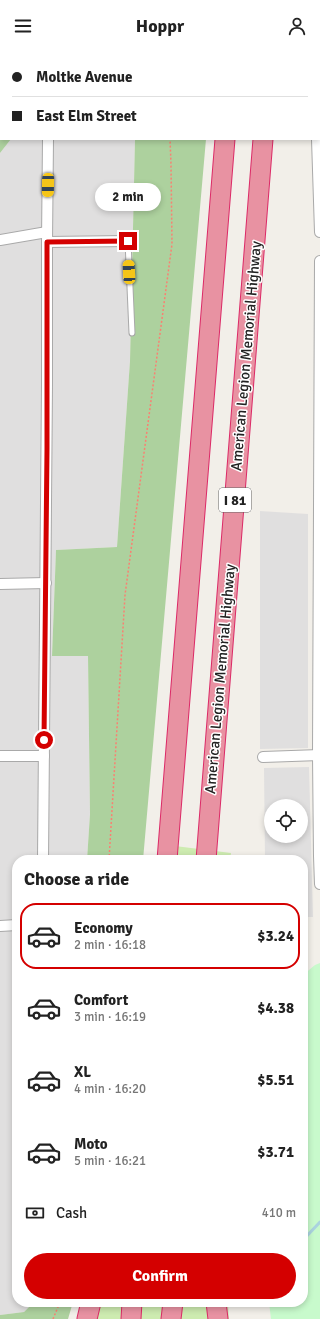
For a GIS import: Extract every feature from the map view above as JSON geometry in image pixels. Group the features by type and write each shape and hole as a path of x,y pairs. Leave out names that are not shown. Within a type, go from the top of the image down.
{"highway":[{"name":"I 81","path":"168,855 225,140"},
{"name":"American Legion Memorial Highway","path":"206,855 264,140"},
{"path":"87,1319 90,1307"},
{"path":"131,1319 132,1307"},
{"path":"171,1319 172,1307"},
{"path":"217,1307 218,1319"}],"street":[{"path":"43,855 48,140"},
{"path":"317,140 320,232"},
{"path":"0,240 47,237 128,241"},
{"path":"320,261 318,856 320,884"},
{"path":"0,584 46,583"},
{"path":"263,757 319,755"},
{"path":"0,756 44,756"},
{"path":"0,926 12,925"}],"lane":[{"path":"128,241 132,333"}],"path":[{"path":"109,855 124,596 172,244 170,140"},
{"path":"53,1319 58,1307"}],"shaded area":[{"path":"10,140 135,140 130,361 117,547 56,550 52,656 88,656 90,814 87,855 12,855 12,1307 29,1307 24,1312 0,1315 0,153"},
{"path":"260,511 308,514 308,748 260,749"},
{"path":"309,767 313,917 308,917 308,855 265,855 265,843 308,843 308,799 264,799 264,768"}],"green space":[{"path":"0,140 10,140 0,153"},
{"path":"135,140 206,140 143,855 87,855 90,814 88,656 52,656 56,550 117,547 130,361"},
{"path":"175,846 231,853 231,855 174,855"},
{"path":"320,963 320,1319 271,1319 270,1307 308,1307 308,971"},
{"path":"29,1307 72,1307 68,1319 0,1319 0,1315 24,1312"},
{"path":"98,1307 228,1307 229,1319 94,1319"}],"waterway":[{"path":"308,1235 320,1222"}],"route":[{"path":"44,740 47,449 47,242 128,241"}]}
